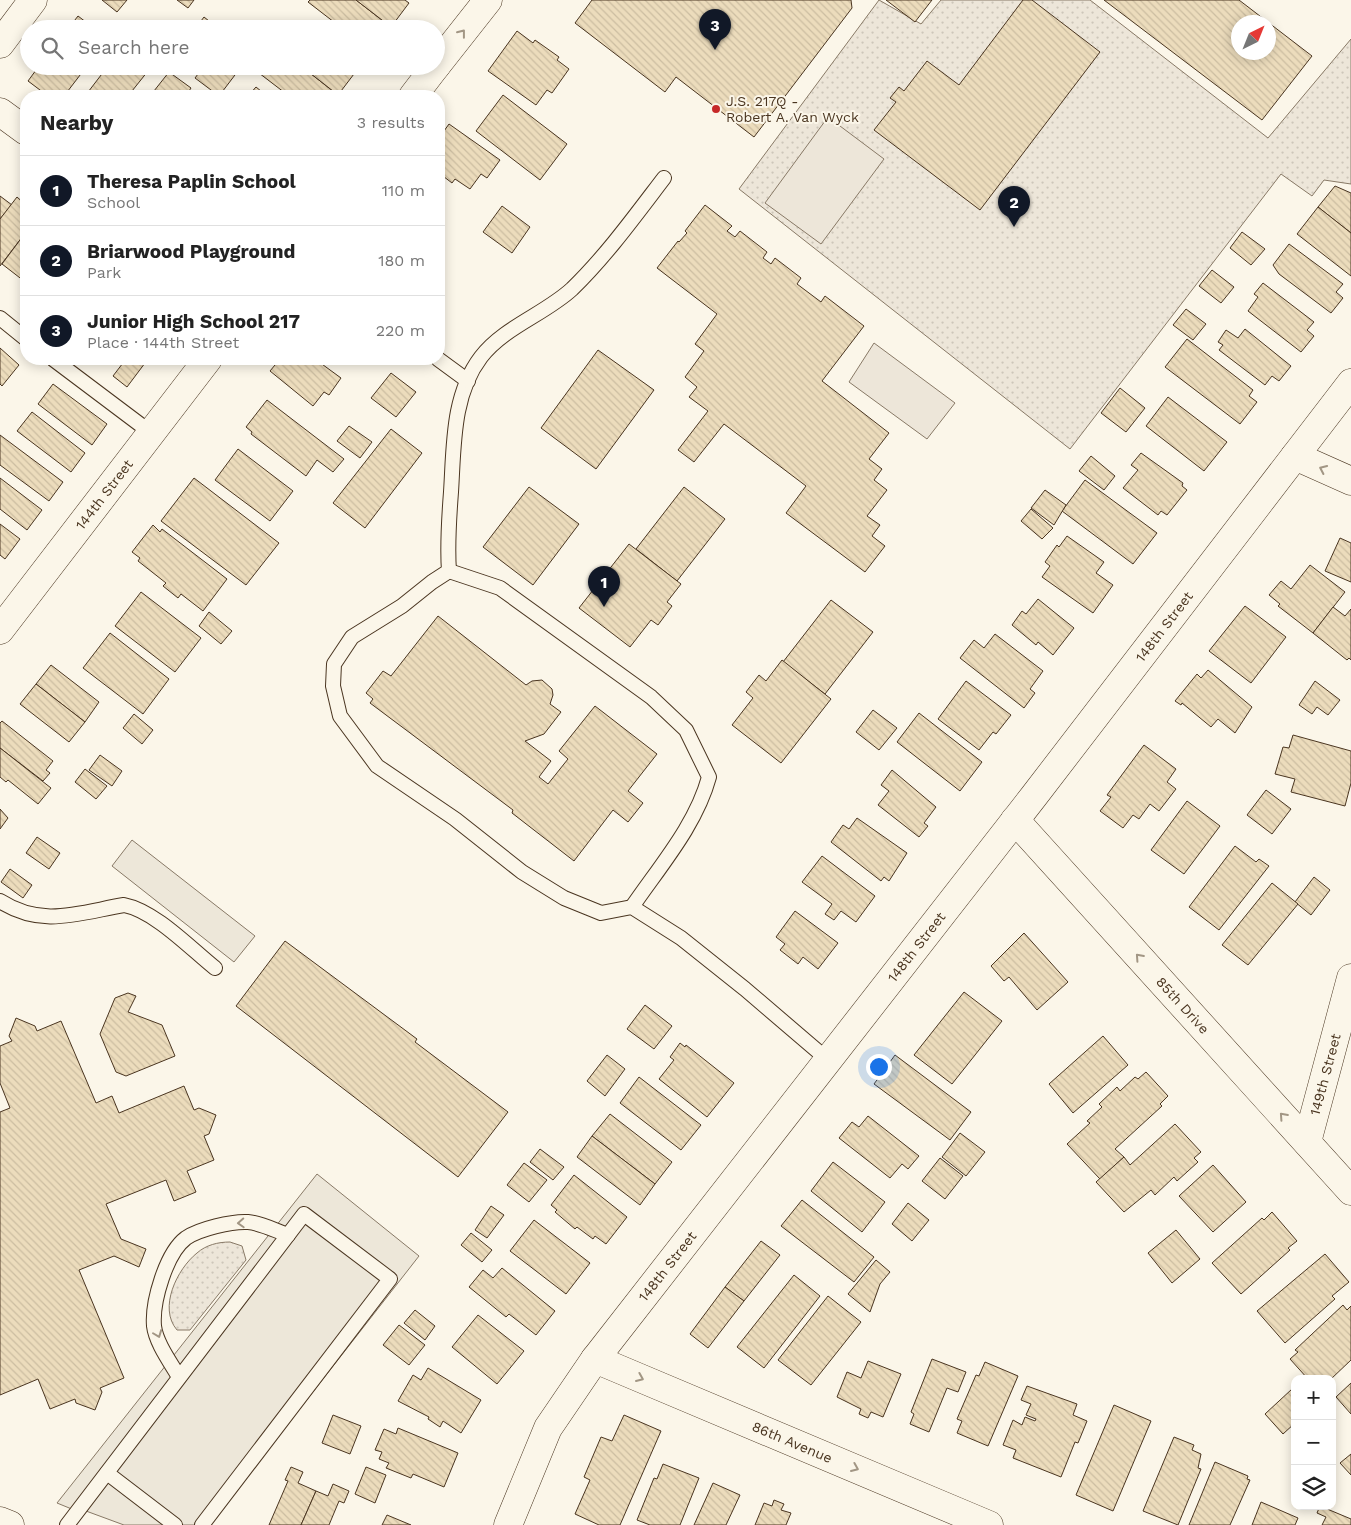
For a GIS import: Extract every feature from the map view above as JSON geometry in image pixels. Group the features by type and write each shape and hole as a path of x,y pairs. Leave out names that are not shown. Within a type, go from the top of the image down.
{"street":[{"path":"0,44 33,0"},
{"path":"445,55 488,0"},
{"path":"418,90 429,75"},
{"path":"0,112 20,127"},
{"name":"144th Street","path":"0,630 203,365"},
{"name":"148th Street","path":"508,1525 548,1428 595,1359 1015,820 1351,383"},
{"path":"1295,456 1351,481"},
{"name":"85th Drive","path":"1015,820 1351,1191"},
{"name":"149th Street","path":"1307,1142 1351,978"},
{"name":"86th Avenue","path":"595,1359 989,1525"},
{"path":"0,1521 10,1525"}],"lane":[{"path":"449,571 448,552 453,439 464,388 482,357 489,350 504,337 570,290 617,237 664,178"},
{"path":"0,318 20,334"},
{"path":"445,364 468,382"},
{"path":"61,365 150,432"},
{"path":"449,571 500,588 651,697 686,730 709,777 704,796 685,830 632,907"},
{"path":"449,571 402,606 352,637 334,664 333,686 340,716 377,766 455,819 522,872 564,898 601,913 632,907 681,938 745,989 828,1060"},
{"path":"0,901 26,914 42,917 60,917 124,905 134,907 150,916 215,968"},
{"path":"66,1525 304,1214 390,1279 202,1525"},
{"path":"179,1378 154,1326 159,1284 170,1258 185,1238 219,1225 249,1222 288,1235"},
{"path":"107,1473 175,1525"}],"shaded area":[{"path":"879,0 921,24 941,0 1090,0 1268,138 1351,39 1351,184 1324,180 1312,196 1281,174 1070,449 739,189"},
{"path":"828,117 884,159 821,244 765,203"},
{"path":"874,343 955,403 927,439 849,382"},
{"path":"132,840 255,936 234,962 112,866"},
{"path":"317,1174 419,1256 209,1525 124,1525 86,1511 84,1514 57,1503"},
{"path":"230,1242 242,1246 246,1260 190,1330 177,1330 169,1311 170,1300 172,1289 183,1269 204,1248 217,1243"}],"building":[{"path":"102,0 127,0 117,12"},
{"path":"177,0 194,0 188,8"},
{"path":"310,0 356,0 382,20 331,20 308,2"},
{"path":"356,0 405,0 409,3 396,20 382,20"},
{"path":"592,0 851,0 852,8 754,137 676,77 665,92 575,23"},
{"path":"886,0 932,0 915,22"},
{"path":"1023,0 1032,0 1100,52 980,210 874,130 896,102 890,98 899,87 904,91 927,61 959,85"},
{"path":"1104,0 1239,0 1259,15 1231,15 1231,60 1276,60 1276,28 1312,56 1262,120"},
{"path":"78,16 83,20 75,20"},
{"path":"517,31 533,43 535,40 559,57 557,60 569,69 552,93 547,90 536,105 488,71"},
{"path":"32,75 80,75 69,90 40,90 28,81"},
{"path":"101,75 145,75 133,90 90,90"},
{"path":"167,75 173,75 191,88 190,90 155,90"},
{"path":"197,75 235,75 224,90 211,90 195,78"},
{"path":"262,75 312,75 332,90 281,90"},
{"path":"312,75 353,75 342,90 332,90"},
{"path":"503,95 567,144 540,180 476,131"},
{"path":"449,124 500,160 487,178 481,174 470,189 455,179 452,183 445,178 445,130"},
{"path":"1335,186 1351,193 1351,233 1318,207"},
{"path":"0,196 12,205 0,219"},
{"path":"17,197 20,200 20,240 0,266 0,219"},
{"path":"705,205 732,226 727,231 735,237 740,231 767,252 763,258 771,264 775,258 801,278 797,284 821,302 825,296 864,326 822,381 889,433 869,459 882,469 874,480 887,490 867,516 880,525 872,536 885,546 865,572 786,513 806,486 724,424 694,462 678,450 708,411 689,397 697,387 685,377 704,351 695,344 717,314 657,268 678,241 687,233 685,231"},
{"path":"502,206 530,227 512,253 483,232"},
{"path":"1318,207 1351,233 1351,276 1297,234"},
{"path":"1242,232 1265,249 1251,265 1230,248"},
{"path":"20,240 20,278 2,264"},
{"path":"1289,244 1343,284 1336,292 1343,298 1331,313 1279,274 1273,265"},
{"path":"1212,270 1234,287 1221,303 1199,286"},
{"path":"1263,283 1314,322 1307,330 1314,336 1301,352 1248,311 1258,297 1254,294"},
{"path":"1186,309 1206,324 1193,340 1173,325"},
{"path":"1245,329 1291,366 1279,381 1272,376 1265,385 1219,350 1223,345 1218,342 1226,330 1238,338"},
{"path":"1187,339 1253,390 1249,396 1257,402 1240,424 1165,367"},
{"path":"0,348 19,365 2,386 0,384"},
{"path":"598,350 654,390 596,469 541,428"},
{"path":"121,365 144,365 127,387 113,376"},
{"path":"275,365 323,365 341,378 329,395 324,392 313,406 270,371"},
{"path":"391,373 416,392 396,417 371,398"},
{"path":"53,384 107,424 92,445 38,404"},
{"path":"1120,388 1145,408 1126,432 1101,413"},
{"path":"1168,397 1227,442 1204,471 1146,426"},
{"path":"267,400 344,459 333,472 317,460 306,476 251,434 252,432 246,427"},
{"path":"32,412 85,453 71,472 17,431"},
{"path":"349,426 372,442 360,458 337,441"},
{"path":"391,429 422,453 365,528 333,503"},
{"path":"0,435 63,482 49,501 0,465"},
{"path":"238,449 293,491 270,521 215,480"},
{"path":"1141,453 1183,483 1182,486 1187,490 1167,515 1161,511 1158,515 1123,488 1138,470 1131,465"},
{"path":"1091,456 1115,476 1104,490 1079,471"},
{"path":"0,478 42,510 27,530 0,509"},
{"path":"194,478 279,543 246,585 161,521"},
{"path":"1085,480 1157,533 1133,564 1062,511"},
{"path":"529,487 579,524 533,585 483,547"},
{"path":"684,487 725,519 677,581 636,549"},
{"path":"1045,490 1066,505 1054,525 1031,508"},
{"path":"1031,509 1053,528 1042,539 1021,521"},
{"path":"0,524 20,539 5,559 0,555"},
{"path":"153,525 160,532 162,529 227,579 203,611 181,594 178,598 163,586 166,583 138,561 140,558 132,552"},
{"path":"1067,536 1104,562 1096,573 1113,585 1093,613 1042,577 1050,566 1045,562 1057,545 1059,547"},
{"path":"1340,538 1351,543 1351,582 1325,571"},
{"path":"629,544 681,584 667,602 672,606 658,625 651,620 630,647 579,608"},
{"path":"1310,565 1345,592 1313,633 1278,606 1280,604 1269,595 1281,581 1291,589"},
{"path":"141,592 201,638 175,672 115,626"},
{"path":"1038,599 1074,628 1053,655 1038,642 1036,645 1012,625 1022,611 1026,614"},
{"path":"831,600 873,632 825,694 783,662"},
{"path":"1245,606 1286,637 1251,683 1209,651"},
{"path":"1333,607 1345,616 1351,609 1351,660 1349,658 1347,660 1313,633"},
{"path":"209,612 232,631 221,644 199,626"},
{"path":"438,616 526,685 532,681 542,680 552,689 553,695 550,704 561,712 544,734 525,741 551,761 539,777 548,784 568,759 559,751 595,706 657,754 628,791 643,803 628,822 613,810 574,861 512,813 513,810 370,703 373,699 366,693 383,671 391,676"},
{"path":"110,633 169,679 143,714 83,668"},
{"path":"995,634 1043,671 1030,689 1035,693 1024,708 960,658 974,640 984,648"},
{"path":"782,660 831,699 781,763 732,725 753,698 746,692 759,675 766,681"},
{"path":"51,665 99,702 85,722 36,684"},
{"path":"1208,670 1252,707 1235,733 1218,719 1211,727 1182,703 1181,705 1175,701 1197,674 1201,678"},
{"path":"966,681 1011,715 996,734 993,732 979,750 938,719"},
{"path":"1315,681 1340,700 1328,715 1317,707 1312,714 1299,705"},
{"path":"36,684 85,722 69,742 20,704"},
{"path":"873,710 897,728 879,750 856,732"},
{"path":"919,713 982,762 960,791 897,742"},
{"path":"134,714 153,730 142,744 123,728"},
{"path":"2,721 53,761 46,770 50,773 43,781 0,748 0,723"},
{"path":"1293,735 1351,751 1351,783 1345,806 1291,792 1295,779 1275,774 1283,747 1289,748"},
{"path":"1144,745 1176,769 1167,782 1176,789 1159,811 1150,804 1139,819 1133,815 1123,828 1100,811 1111,797 1107,795"},
{"path":"0,748 51,788 38,804 8,780 6,782 0,777"},
{"path":"100,755 122,771 112,786 89,770"},
{"path":"85,769 107,786 96,799 75,782"},
{"path":"892,770 936,807 924,823 928,826 919,837 878,805 889,791 881,785"},
{"path":"1266,790 1291,809 1272,834 1247,815"},
{"path":"1187,801 1220,826 1184,874 1151,850"},
{"path":"0,809 8,818 0,829"},
{"path":"857,818 907,853 889,881 884,877 881,881 831,842 843,825 849,829"},
{"path":"37,837 60,853 49,869 26,853"},
{"path":"1235,846 1256,862 1259,859 1269,866 1219,930 1189,907"},
{"path":"822,856 875,896 856,922 841,911 834,920 825,914 832,904 802,882"},
{"path":"10,869 32,885 23,898 1,882"},
{"path":"1314,877 1330,890 1311,915 1295,902"},
{"path":"1272,883 1298,904 1248,965 1222,945"},
{"path":"795,911 838,943 818,969 803,957 798,964 780,950 785,944 776,937"},
{"path":"1024,933 1068,982 1037,1010 1009,977 1004,981 991,966"},
{"path":"285,941 417,1039 415,1042 508,1112 458,1177 236,1006"},
{"path":"964,992 1002,1021 952,1084 914,1055"},
{"path":"128,993 136,996 128,1012 162,1025 175,1056 126,1076 116,1072 100,1034 115,998"},
{"path":"645,1005 672,1026 654,1049 627,1029"},
{"path":"16,1018 35,1026 37,1031 61,1021 96,1103 112,1096 119,1113 184,1086 194,1110 199,1108 216,1115 209,1134 204,1136 214,1160 187,1171 196,1192 174,1201 166,1180 106,1204 121,1239 146,1249 139,1267 114,1256 79,1270 124,1378 100,1388 102,1392 95,1410 76,1403 75,1399 50,1409 38,1379 0,1395 0,1112 10,1108 0,1083 0,1046 12,1041 9,1036"},
{"path":"1103,1036 1128,1065 1073,1113 1049,1084"},
{"path":"680,1043 685,1047 686,1045 734,1083 707,1117 659,1079 674,1060 670,1057"},
{"path":"607,1055 625,1069 605,1096 587,1081"},
{"path":"895,1055 971,1112 950,1140 874,1084"},
{"path":"1146,1072 1168,1096 1160,1104 1162,1106 1115,1149 1124,1157 1100,1179 1067,1144 1090,1123 1087,1121 1102,1107 1099,1104 1117,1087 1120,1091 1135,1077 1138,1079"},
{"path":"639,1077 701,1125 681,1150 620,1103"},
{"path":"610,1114 672,1162 655,1184 592,1136"},
{"path":"868,1116 919,1156 908,1169 902,1164 890,1178 839,1138 852,1122 859,1127"},
{"path":"1175,1124 1201,1152 1194,1158 1198,1162 1177,1181 1174,1177 1155,1195 1151,1190 1124,1212 1096,1182 1124,1157 1130,1165"},
{"path":"960,1133 985,1152 966,1176 942,1157"},
{"path":"592,1136 655,1184 640,1205 577,1157"},
{"path":"540,1149 564,1167 553,1180 530,1162"},
{"path":"940,1158 963,1176 945,1199 922,1181"},
{"path":"833,1162 885,1202 862,1232 811,1191"},
{"path":"524,1163 547,1180 529,1202 507,1185"},
{"path":"1213,1165 1246,1202 1213,1232 1179,1196"},
{"path":"574,1175 627,1217 606,1244 595,1236 593,1239 577,1227 575,1229 555,1212 557,1210 551,1205"},
{"path":"802,1200 874,1257 854,1282 781,1226"},
{"path":"908,1203 929,1220 912,1241 892,1224"},
{"path":"491,1206 504,1215 487,1238 475,1230"},
{"path":"1272,1212 1297,1241 1288,1248 1290,1250 1241,1294 1212,1263 1262,1218 1264,1220"},
{"path":"534,1220 590,1263 566,1294 510,1251"},
{"path":"1176,1230 1200,1259 1172,1283 1148,1253"},
{"path":"471,1233 492,1250 482,1262 461,1245"},
{"path":"761,1241 780,1255 744,1301 725,1287"},
{"path":"1325,1254 1349,1282 1332,1296 1335,1299 1285,1343 1257,1311"},
{"path":"876,1260 890,1272 880,1284 870,1312 848,1294"},
{"path":"502,1268 555,1311 536,1335 509,1314 506,1317 469,1287 483,1270 493,1278"},
{"path":"794,1275 820,1296 764,1368 737,1347"},
{"path":"725,1287 744,1301 708,1348 690,1334"},
{"path":"828,1296 861,1322 811,1385 778,1360"},
{"path":"1343,1305 1347,1310 1351,1306 1351,1360 1335,1375 1304,1375 1290,1359 1298,1352 1295,1350"},
{"path":"415,1310 435,1326 425,1340 404,1323"},
{"path":"478,1315 524,1351 497,1384 452,1347"},
{"path":"399,1325 425,1345 409,1365 383,1345"},
{"path":"932,1359 966,1372 958,1392 947,1388 929,1432 910,1424 914,1414 911,1412"},
{"path":"868,1361 901,1374 883,1417 871,1412 868,1418 859,1414 861,1409 837,1397 847,1372 861,1378"},
{"path":"985,1362 1018,1376 988,1446 957,1433 962,1421 957,1419 976,1375 979,1376"},
{"path":"428,1368 481,1400 461,1433 443,1421 440,1427 428,1419 429,1417 398,1401 413,1375 421,1380"},
{"path":"1351,1383 1351,1414 1336,1397"},
{"path":"1027,1386 1077,1404 1073,1415 1087,1421 1078,1443 1075,1442 1061,1477 1013,1458 1016,1450 1003,1445 1013,1420 1022,1425 1025,1417 1035,1421 1036,1419 1026,1415 1031,1404 1021,1400"},
{"path":"1291,1390 1291,1427 1283,1434 1265,1414"},
{"path":"1114,1405 1151,1421 1113,1511 1076,1495"},
{"path":"333,1415 361,1426 350,1454 322,1443"},
{"path":"624,1415 661,1431 620,1525 599,1525 575,1514 590,1480 584,1477 601,1437 612,1441"},
{"path":"398,1428 458,1453 444,1487 413,1474 411,1478 386,1468 389,1463 379,1459 382,1452 375,1450 384,1429 396,1434"},
{"path":"1174,1437 1194,1445 1192,1450 1201,1454 1198,1468 1201,1469 1178,1525 1143,1511"},
{"path":"1351,1454 1351,1475 1340,1463"},
{"path":"1215,1462 1248,1476 1247,1479 1250,1480 1230,1525 1189,1525"},
{"path":"663,1464 699,1478 680,1525 650,1525 637,1520 654,1478 657,1479"},
{"path":"291,1467 303,1472 298,1483 316,1491 301,1525 269,1525 288,1481 285,1480"},
{"path":"366,1467 386,1475 375,1503 355,1494"},
{"path":"713,1483 740,1495 726,1525 694,1525"},
{"path":"333,1484 349,1491 344,1503 339,1501 329,1525 301,1525 316,1491 328,1496"},
{"path":"774,1500 784,1504 781,1510 791,1513 786,1525 755,1525 764,1503 772,1506"},
{"path":"1261,1502 1298,1518 1295,1525 1252,1525"},
{"path":"1318,1510 1330,1510 1351,1519 1351,1525 1322,1525 1326,1517 1317,1513"},
{"path":"387,1515 411,1525 382,1525"}],"place":[{"name":"Junior High School 217","path":"715,50"},
{"name":"J.S. 217Q - Robert A. Van Wyck","path":"716,109"},
{"name":"Briarwood Playground","path":"1014,227"},
{"name":"Theresa Paplin School","path":"604,607"}]}
